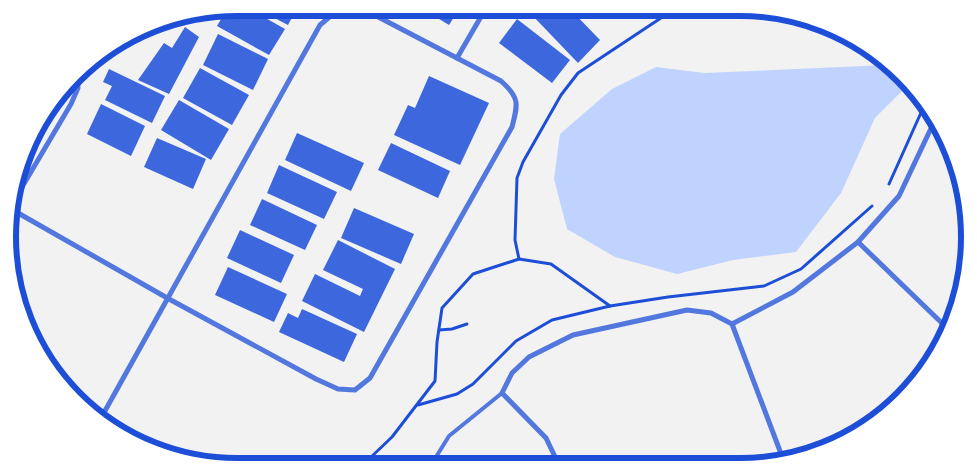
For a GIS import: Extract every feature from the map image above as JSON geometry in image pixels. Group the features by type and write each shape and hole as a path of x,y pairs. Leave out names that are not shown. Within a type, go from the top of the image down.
{"street":[{"path":"104,413 320,25 331,16"},
{"path":"18,213 169,299 316,379 338,389 354,390 370,378 512,127 517,106 511,90 500,81 377,16"},
{"path":"458,58 482,16"},
{"path":"22,187 71,104 78,84"},
{"path":"732,324 793,292 858,242 900,196 931,128"},
{"path":"858,242 943,324"},
{"path":"556,458 546,438 502,393 512,373 529,357 573,335 687,310 711,313 732,324 781,454"}],"lane":[{"path":"436,458 449,436 502,393"}],"path":[{"path":"518,259 515,240 517,178 523,162 561,95 578,73 664,16"},
{"path":"889,185 922,111"},
{"path":"418,405 457,394 473,384 516,342 552,320 610,306 764,286 801,269 873,205"},
{"path":"370,458 392,437 435,381 442,308 473,274 518,259 552,264 610,306"},
{"path":"439,330 452,329 468,324"}],"water":[{"path":"878,65 904,89 875,118 841,193 796,252 733,260 677,274 615,257 567,229 554,179 560,134 612,89 656,67 705,73"}],"building":[{"path":"262,16 285,29 269,55 217,26 222,17"},
{"path":"271,16 293,16 288,25"},
{"path":"434,16 455,16 449,25"},
{"path":"533,16 577,16 600,40 578,63"},
{"path":"517,19 570,60 552,83 499,43"},
{"path":"185,27 199,37 169,94 138,80 164,43 172,48"},
{"path":"154,33 155,34 134,42"},
{"path":"218,34 268,59 253,90 203,65"},
{"path":"200,68 249,95 232,125 183,98"},
{"path":"109,69 165,96 152,123 105,100 112,86 103,82"},
{"path":"429,76 489,103 460,165 394,135 408,105 415,108"},
{"path":"179,100 229,129 211,160 161,130"},
{"path":"101,104 145,126 131,156 87,134"},
{"path":"297,133 364,163 351,191 285,160"},
{"path":"157,138 206,159 193,189 144,167"},
{"path":"391,143 450,171 438,198 378,170"},
{"path":"279,165 337,192 324,219 267,193"},
{"path":"262,199 317,225 305,250 250,225"},
{"path":"354,208 414,234 401,264 341,238"},
{"path":"240,230 294,255 281,283 227,258"},
{"path":"338,240 395,269 364,332 302,301 315,274 360,296 363,289 323,270"},
{"path":"228,267 287,294 274,322 215,295"},
{"path":"302,309 357,334 344,362 279,332 288,313 298,318"}]}
